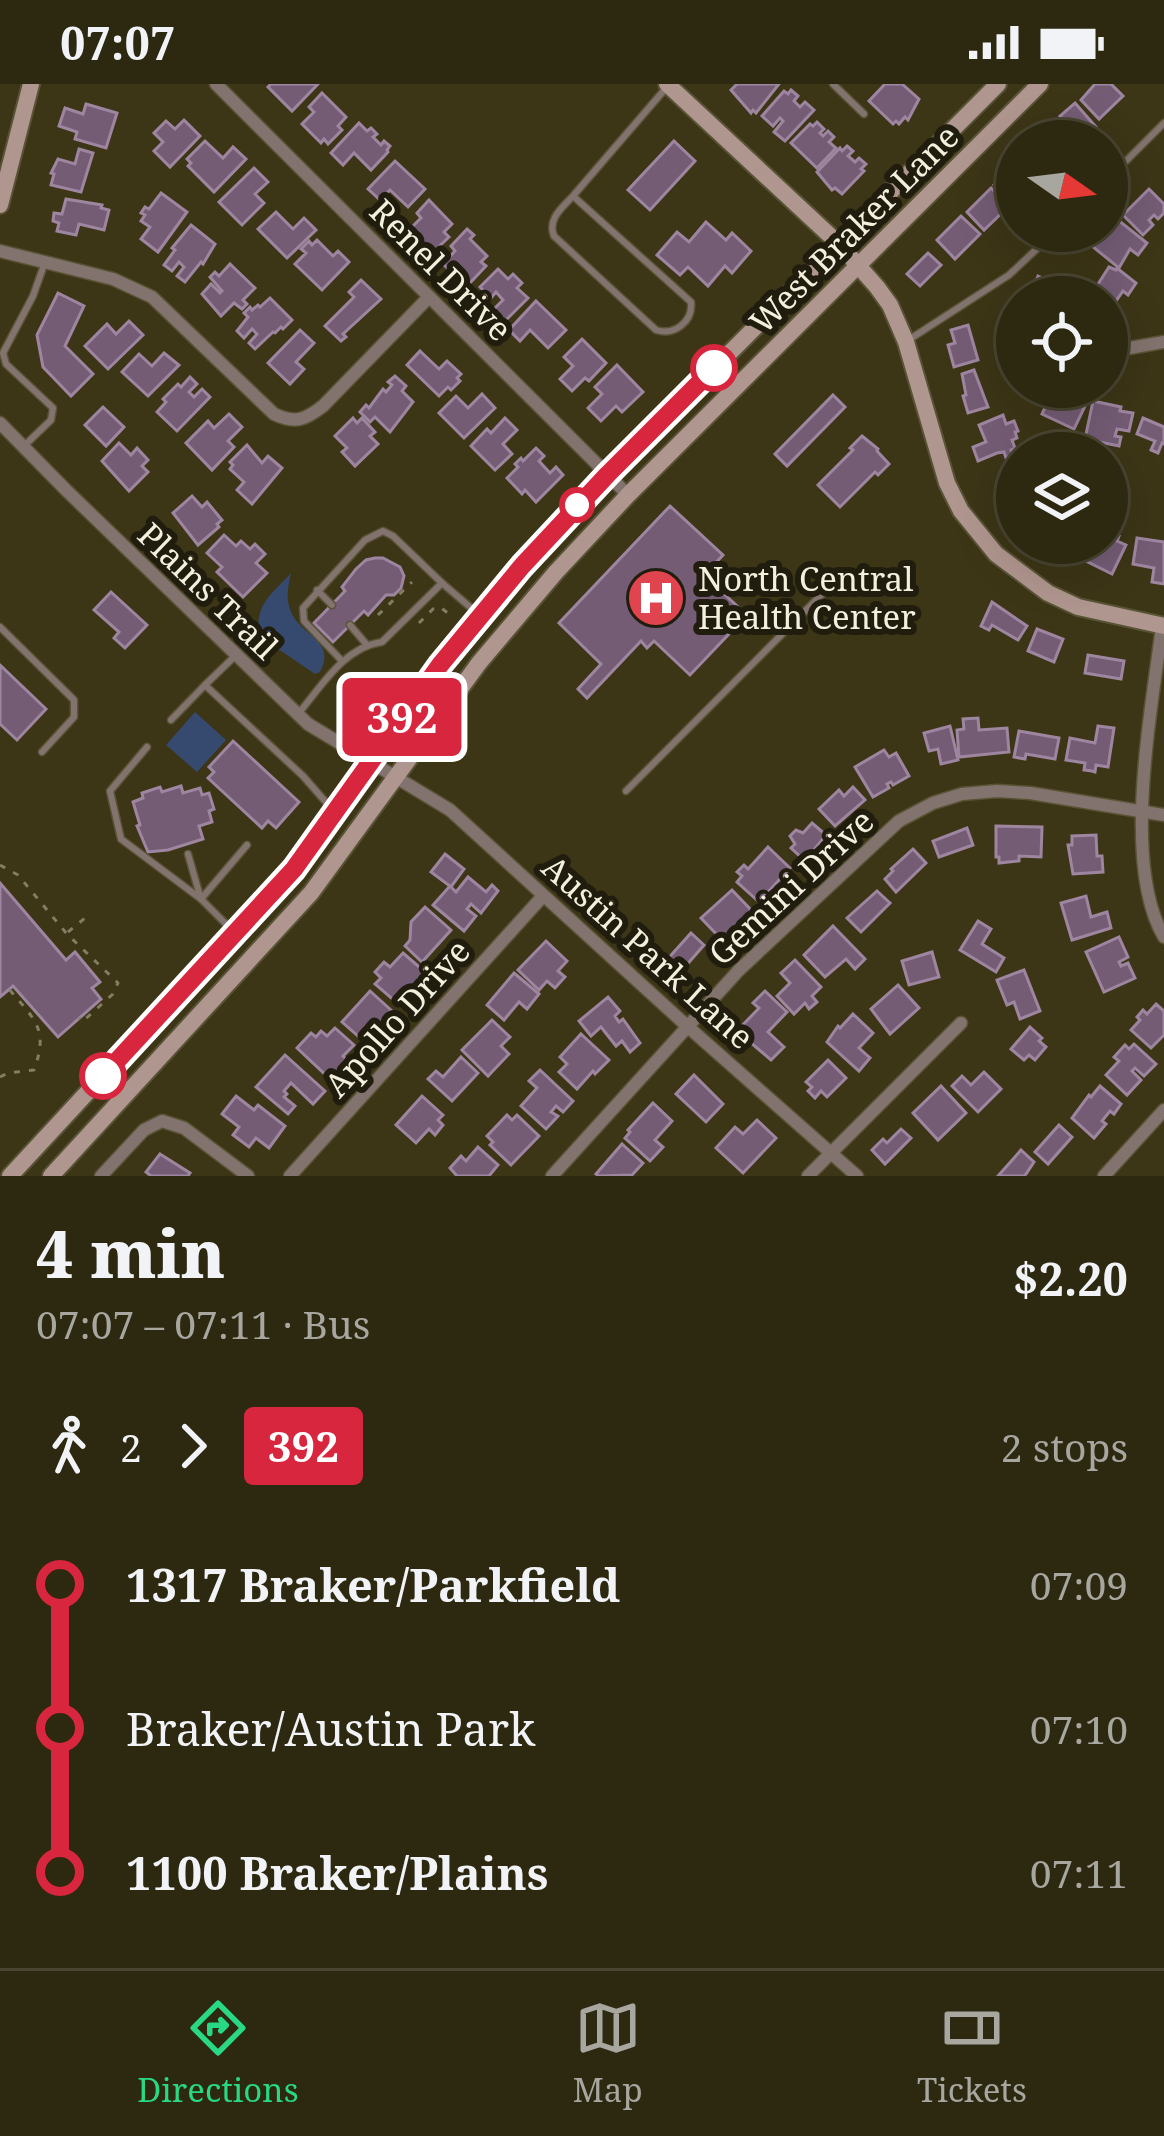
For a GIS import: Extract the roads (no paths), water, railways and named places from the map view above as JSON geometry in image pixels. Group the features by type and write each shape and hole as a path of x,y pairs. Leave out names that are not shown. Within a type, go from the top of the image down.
{"main road":[{"path":"0,205 6,151 31,84"},
{"name":"West Braker Lane","path":"10,1176 294,869 370,761 535,550 998,84"},
{"name":"West Braker Lane","path":"50,1176 257,953 340,856 512,622 628,495 1040,84"},
{"path":"678,88 860,266 890,305 906,342 947,483 961,511 995,554 1078,607 1163,626"},
{"path":"235,932 257,953"}],"street":[{"name":"Renel Drive","path":"216,84 628,495"},
{"path":"0,251 113,279 152,297 274,414 297,422 323,406 429,297"},
{"path":"1128,348 1164,342"},
{"name":"Plains Trail","path":"0,423 298,715 396,777"},
{"path":"1163,626 1141,812 1146,887 1164,937"},
{"name":"Austin Park Lane","path":"396,777 450,810 857,1176"},
{"name":"Gemini Drive","path":"552,1176 739,970 899,820 933,802 962,794 1030,793 1164,815"},
{"name":"Apollo Drive","path":"290,1176 543,896"},
{"path":"808,1176 961,1023"},
{"path":"1104,1176 1164,1110"},
{"path":"101,1176 144,1130 162,1121 184,1128 248,1176"}],"lane":[{"path":"833,84 864,114"},
{"path":"573,196 691,302 691,313 674,332 656,330 554,236 550,226 573,196 678,88"},
{"path":"1128,159 1164,123"},
{"path":"906,342 1009,275 1034,252"},
{"path":"23,447 51,420 53,407 6,364 4,338 33,296 45,262"},
{"path":"342,661 304,621 302,608 365,540 383,531 480,616"},
{"path":"626,791 838,578"},
{"path":"298,715 342,661 382,642 442,583"},
{"path":"317,590 332,605"},
{"path":"350,625 368,645"},
{"path":"0,626 74,700 74,717 42,752"},
{"path":"171,720 235,656"},
{"path":"205,685 335,812"},
{"path":"147,747 110,791 121,839 201,899 235,932"},
{"path":"201,899 248,845"},
{"path":"188,854 201,899"}],"water":[{"path":"291,573 290,609 324,653 320,672 315,674 259,636 262,608"},
{"path":"195,712 226,740 197,772 166,745"}],"place":[{"name":"North Central Health Center","path":"656,598"}]}
